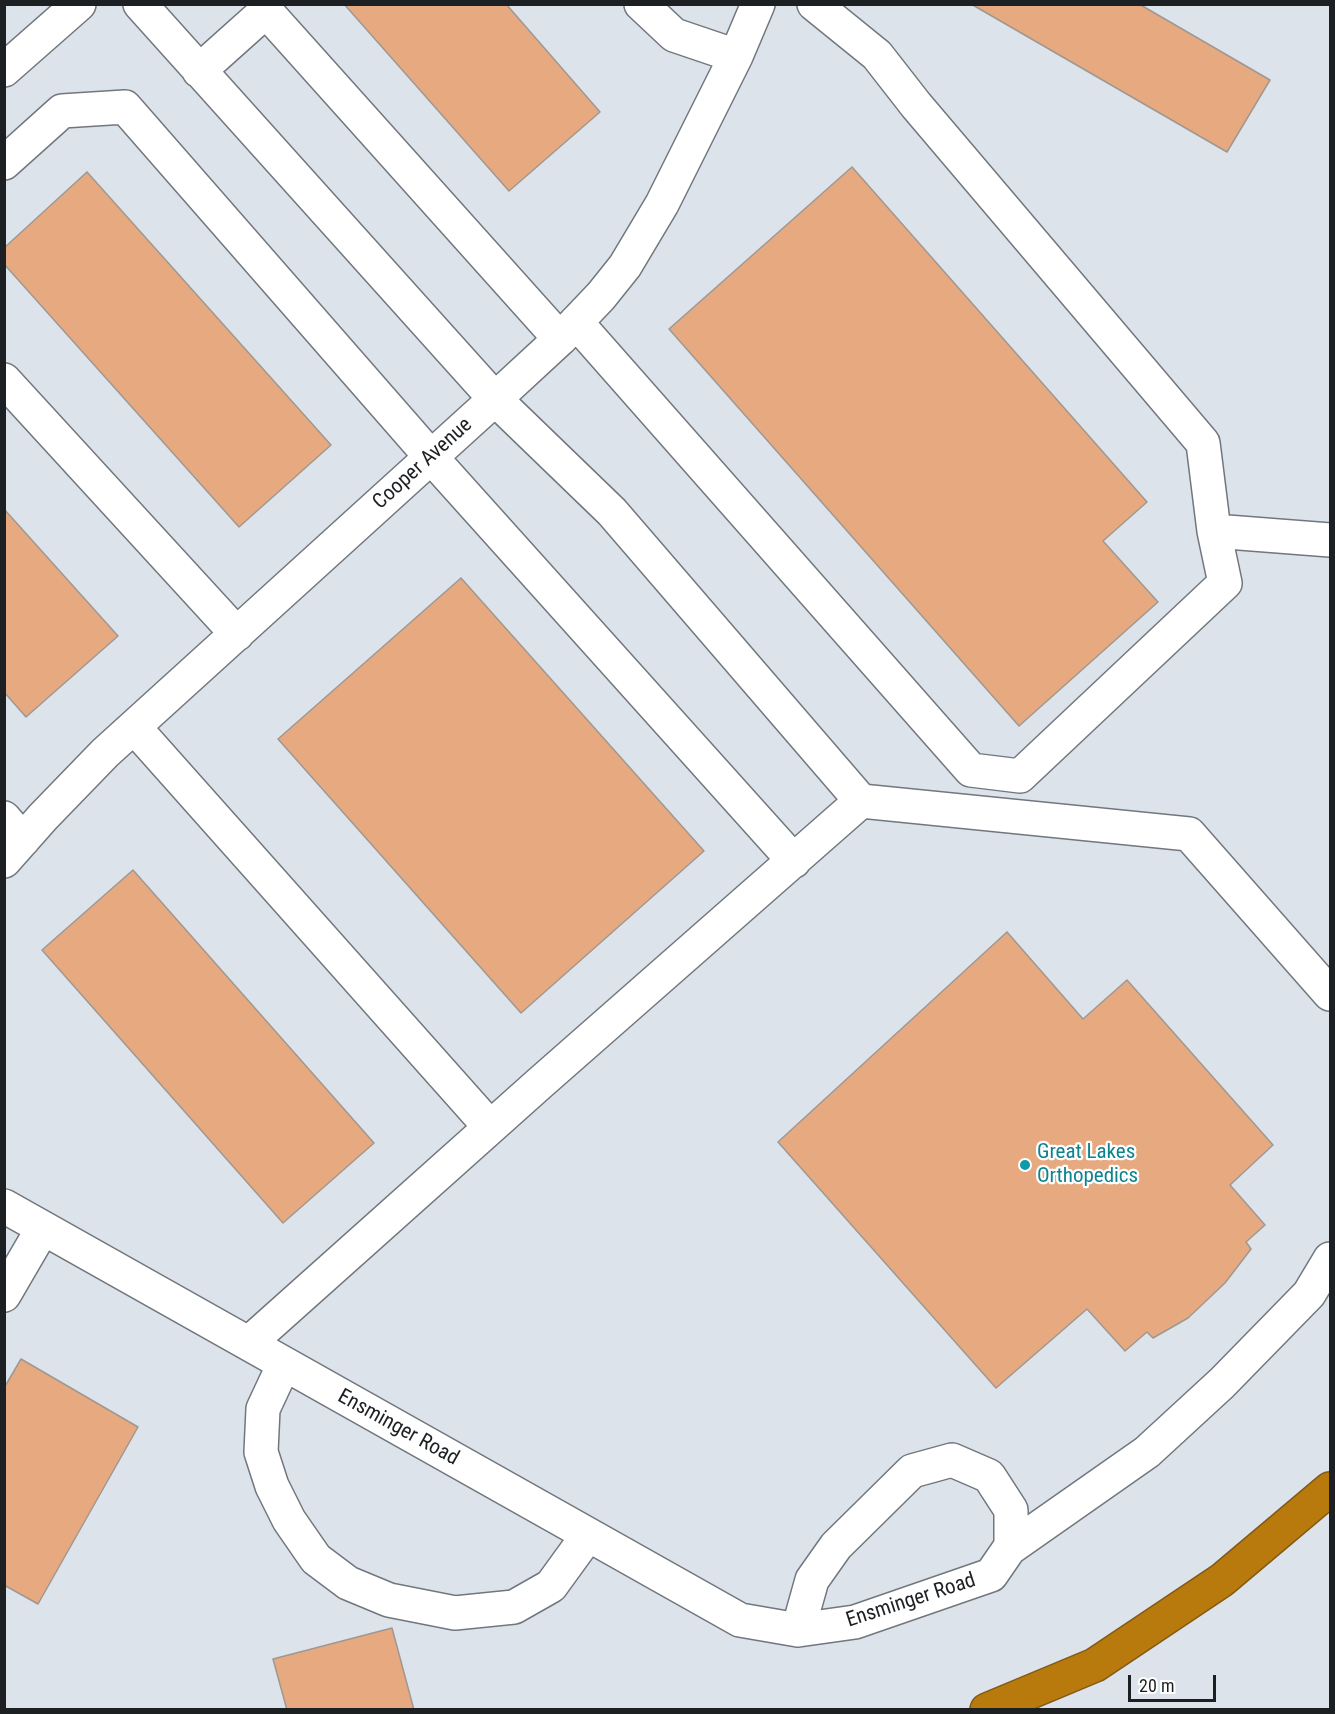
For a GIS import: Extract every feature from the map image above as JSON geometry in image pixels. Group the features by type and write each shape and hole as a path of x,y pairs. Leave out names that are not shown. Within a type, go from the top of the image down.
{"highway":[{"path":"987,1710 1095,1665 1222,1580 1330,1489"}],"street":[{"path":"4,70 80,4"},
{"path":"140,4 495,399 612,512 861,801 1189,834 1330,994"},
{"path":"641,4 674,35 735,56"},
{"name":"Cooper Avenue","path":"11,840 568,331 625,266 656,214 735,56 758,4"},
{"path":"199,71 266,11 568,331 971,770 1020,776 1225,584 1214,531 1203,443 916,105 877,55 814,4"},
{"path":"4,163 62,111 125,107 431,457 794,861"},
{"path":"4,380 237,634"},
{"path":"1214,531 1330,540"},
{"path":"134,727 490,1127"},
{"path":"249,1343 490,1127 861,801"},
{"name":"Ensminger Road","path":"4,1206 740,1620 798,1630 855,1622 991,1575 1010,1548"},
{"path":"4,1295 43,1228"},
{"path":"1010,1548 1147,1452 1222,1383 1309,1294 1330,1259"},
{"path":"284,1364 263,1409 261,1452 272,1486 289,1520 316,1558 348,1583 389,1600 455,1613 514,1607 551,1586 588,1535"},
{"path":"798,1630 812,1580 836,1546 912,1471 952,1460 989,1476 1011,1510 1010,1548"}],"building":[{"path":"344,4 506,4 600,112 509,191"},
{"path":"971,4 1139,4 1270,80 1227,152"},
{"path":"852,167 1147,502 1103,541 1158,602 1019,726 669,329"},
{"path":"87,172 331,445 239,527 4,264 4,248"},
{"path":"4,509 118,636 26,717 4,692"},
{"path":"461,578 704,851 521,1013 278,739"},
{"path":"133,870 374,1143 283,1223 42,950"},
{"name":"Great Lakes Orthopedics","path":"1007,932 1083,1019 1127,980 1273,1145 1230,1185 1265,1225 1246,1242 1251,1249 1225,1283 1188,1318 1153,1338 1147,1332 1125,1351 1087,1309 996,1388 778,1142"},
{"path":"21,1359 138,1427 38,1604 4,1585 4,1388"},
{"path":"392,1628 414,1710 287,1710 273,1659"}],"place":[{"name":"Great Lakes Orthopedics","path":"1025,1165"}]}
